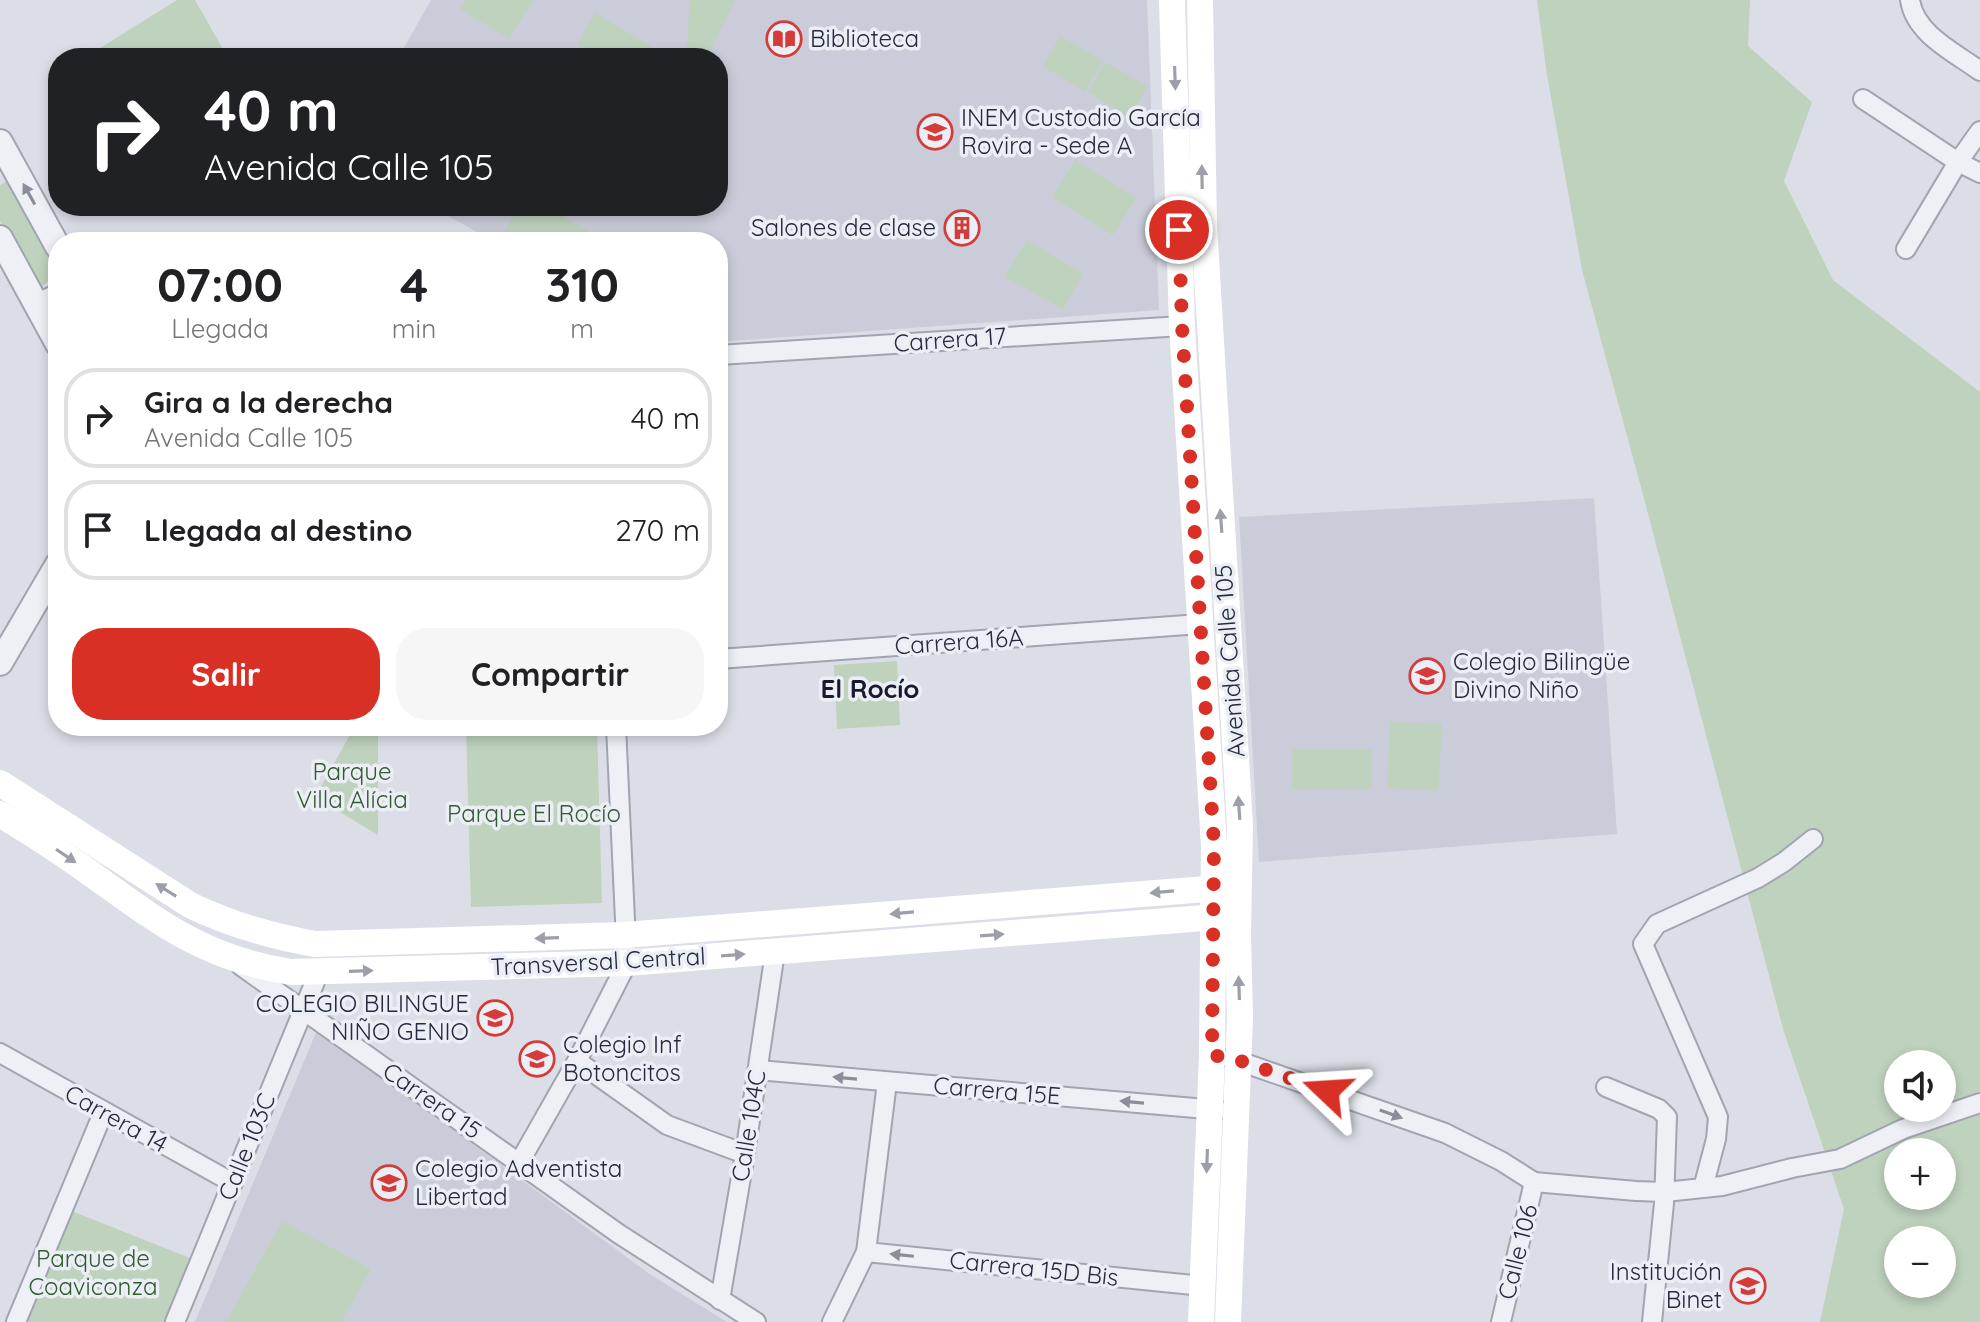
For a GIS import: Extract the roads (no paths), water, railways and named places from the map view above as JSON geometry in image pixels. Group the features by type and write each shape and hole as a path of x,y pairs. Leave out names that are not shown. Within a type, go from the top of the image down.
{"main road":[{"name":"Avenida Calle 105","path":"1172,0 1182,326 1200,624 1213,820 1227,887"},
{"name":"Avenida Calle 105","path":"1200,0 1204,225 1239,811 1227,887 1212,1055 1201,1322"},
{"name":"Transversal Central","path":"0,783 190,905 218,919 264,935 315,944 625,935 1227,887"},
{"name":"Transversal Central","path":"0,814 186,940 229,957 276,970 319,972 627,963 1226,916"},
{"name":"Avenida Calle 105","path":"1226,916 1240,1017 1228,1322"}],"street":[{"path":"1910,5 1920,27 1980,71"},
{"path":"1863,99 1958,162 1980,173"},
{"path":"1906,249 1980,131"},
{"path":"0,142 6,167 48,232"},
{"path":"0,238 48,326"},
{"path":"36,304 48,298"},
{"name":"Carrera 17","path":"728,354 1182,326"},
{"path":"0,663 48,581"},
{"name":"Carrera 16A","path":"728,658 1200,624"},
{"path":"519,1163 577,1061 627,963 616,736"},
{"path":"1703,1188 1716,1139 1718,1117 1643,944 1657,924 1758,878 1813,839"},
{"name":"Calle 104C","path":"720,1300 775,952"},
{"name":"Carrera 15","path":"229,957 519,1163 756,1322"},
{"name":"Calle 103C","path":"175,1322 319,972"},
{"name":"Carrera 14","path":"0,1053 233,1183"},
{"path":"1212,1055 1238,1060 1445,1133 1501,1161 1534,1182 1665,1192 1703,1188 1840,1159 1903,1129 1980,1103"},
{"path":"577,1061 667,1125 745,1154"},
{"name":"Carrera 15E","path":"758,1070 1237,1112"},
{"path":"832,1322 866,1252 887,1082"},
{"path":"1606,1087 1667,1117 1665,1192 1652,1322"},
{"path":"16,1322 103,1113"},
{"name":"Calle 106","path":"1501,1322 1534,1182"},
{"name":"Carrera 15D Bis","path":"866,1252 1203,1286"}],"place":[{"name":"Biblioteca","path":"784,39"},
{"name":"INEM Custodio García Rovira - Sede A","path":"935,132"},
{"name":"Salones de clase","path":"962,228"},
{"name":"Colegio Bilingüe Divino Niño","path":"1427,676"},
{"name":"COLEGIO BILINGUE NIÑO GENIO","path":"495,1018"},
{"name":"Colegio Inf Botoncitos","path":"537,1059"},
{"name":"Colegio Adventista Libertad","path":"389,1183"},
{"name":"Institución Binet","path":"1748,1286"}],"district":[{"name":"El Rocío","path":"870,689"}],"park label":[{"name":"Parque Villa Alícia","path":"352,786"},
{"name":"Parque El Rocío","path":"534,814"},
{"name":"Parque de Coaviconza","path":"93,1273"}]}
